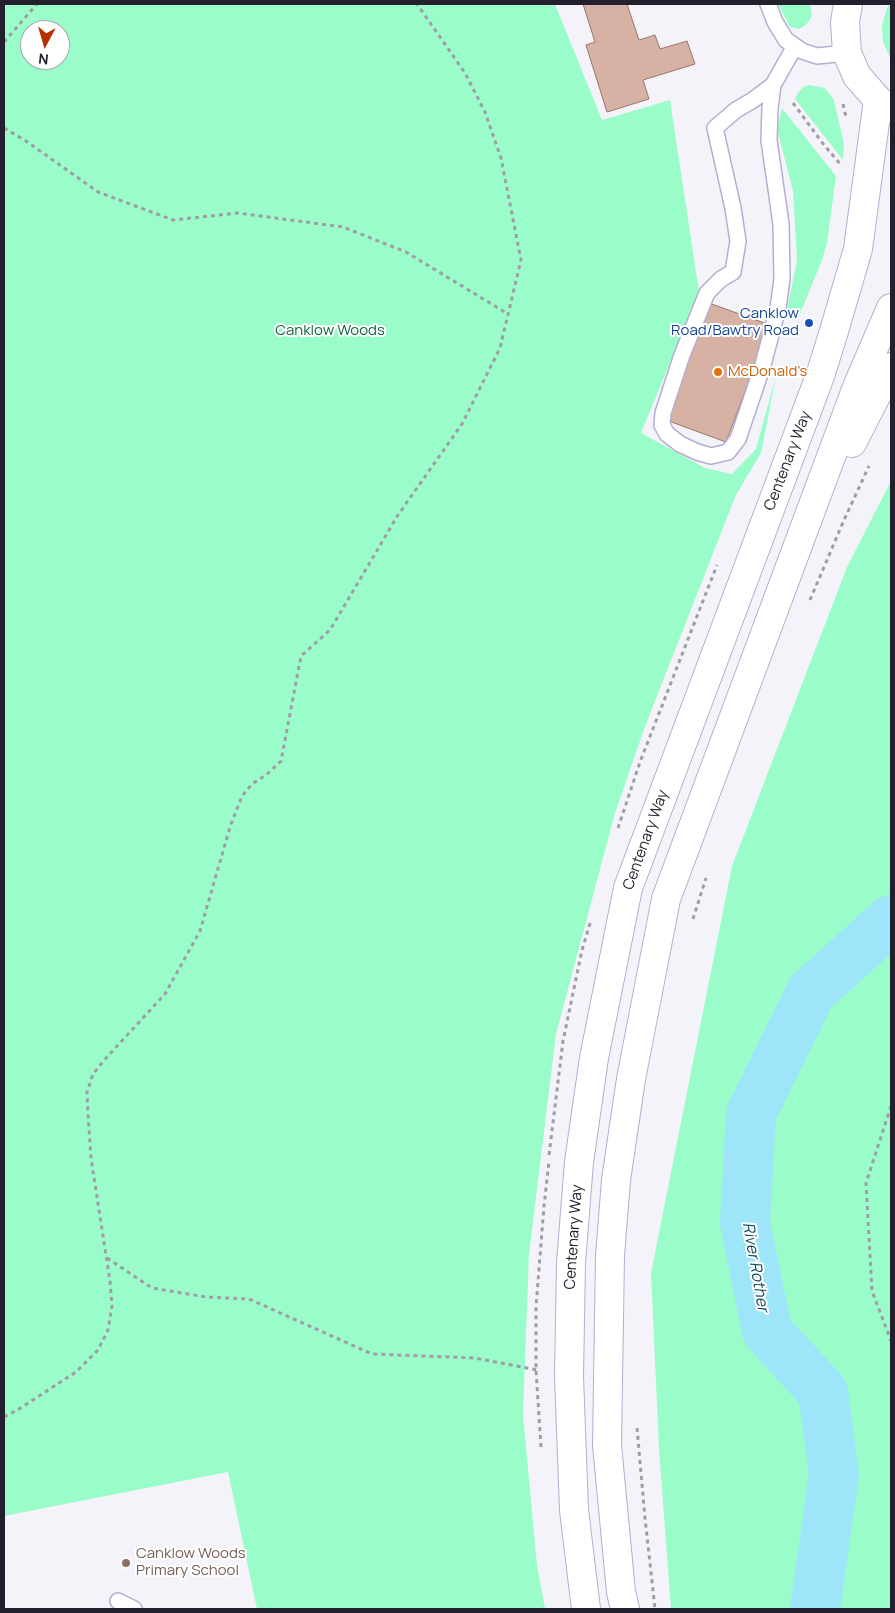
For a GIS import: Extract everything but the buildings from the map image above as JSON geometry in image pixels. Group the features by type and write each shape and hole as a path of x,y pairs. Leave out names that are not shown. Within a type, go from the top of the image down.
{"main road":[{"path":"848,4 845,22 848,54 857,76 885,105"},
{"name":"Centenary Way","path":"586,1609 574,1510 569,1376 571,1263 579,1162 594,1058 628,888 826,358 858,249 885,105"},
{"path":"625,1609 621,1592 607,1445 610,1256 616,1180 631,1079 666,899 857,387 891,308"},
{"path":"789,567 891,367"}],"lane":[{"path":"768,4 775,22 786,40 802,51 817,56 848,54"},
{"path":"773,85 736,110 716,128 738,241 733,272 721,279 707,292 682,355 663,412 662,424 667,434 680,444 711,456 728,452 738,439 763,365 778,308 782,279 781,224 769,140 770,108 773,85 795,46"},
{"path":"118,1601 134,1609"}],"path":[{"path":"4,42 37,4"},
{"path":"4,1418 76,1372 98,1350 108,1330 112,1306 90,1158 88,1092 93,1074 165,994 200,931 230,827 242,796 252,784 266,775 281,761 301,656 330,630 398,515 462,424 500,348 521,260 501,158 485,112 465,73 418,4"},
{"path":"773,85 796,106 824,145 844,167"},
{"path":"4,128 98,192 126,203 173,220 238,213 343,227 406,252 508,314"},
{"path":"809,601 871,461"},
{"path":"691,926 708,871"},
{"path":"891,1106 866,1183 872,1291 891,1341"},
{"path":"106,1257 152,1288 206,1297 249,1299 372,1354 475,1358 569,1376"},
{"path":"637,1420 655,1609"}],"green space":[{"name":"Canklow Woods","path":"4,4 555,4 602,120 670,100 699,292 641,433 705,468 732,474 756,449 776,376 761,453 736,495 646,724 615,813 556,1034 529,1254 523,1415 537,1565 545,1609 257,1609 228,1472 4,1516"},
{"path":"778,4 810,4 812,16 806,25 799,29 790,27"},
{"path":"890,4 891,60 883,42 882,25"},
{"path":"809,85 825,88 834,100 844,144 843,160 795,99 803,87"},
{"path":"782,108 836,176 827,243 798,319 786,315 797,260 793,191 777,129"},
{"path":"891,481 891,1609 671,1609 659,1449 651,1273 732,866 847,567"}],"waterway":[{"name":"River Rother","path":"815,1609 834,1474 823,1392 767,1331 745,1223 751,1114 811,992 891,920"}],"place":[{"name":"Canklow Road/Bawtry Road","path":"809,323"},
{"name":"McDonald's","path":"718,372"},
{"name":"Canklow Woods Primary School","path":"126,1563"}]}
